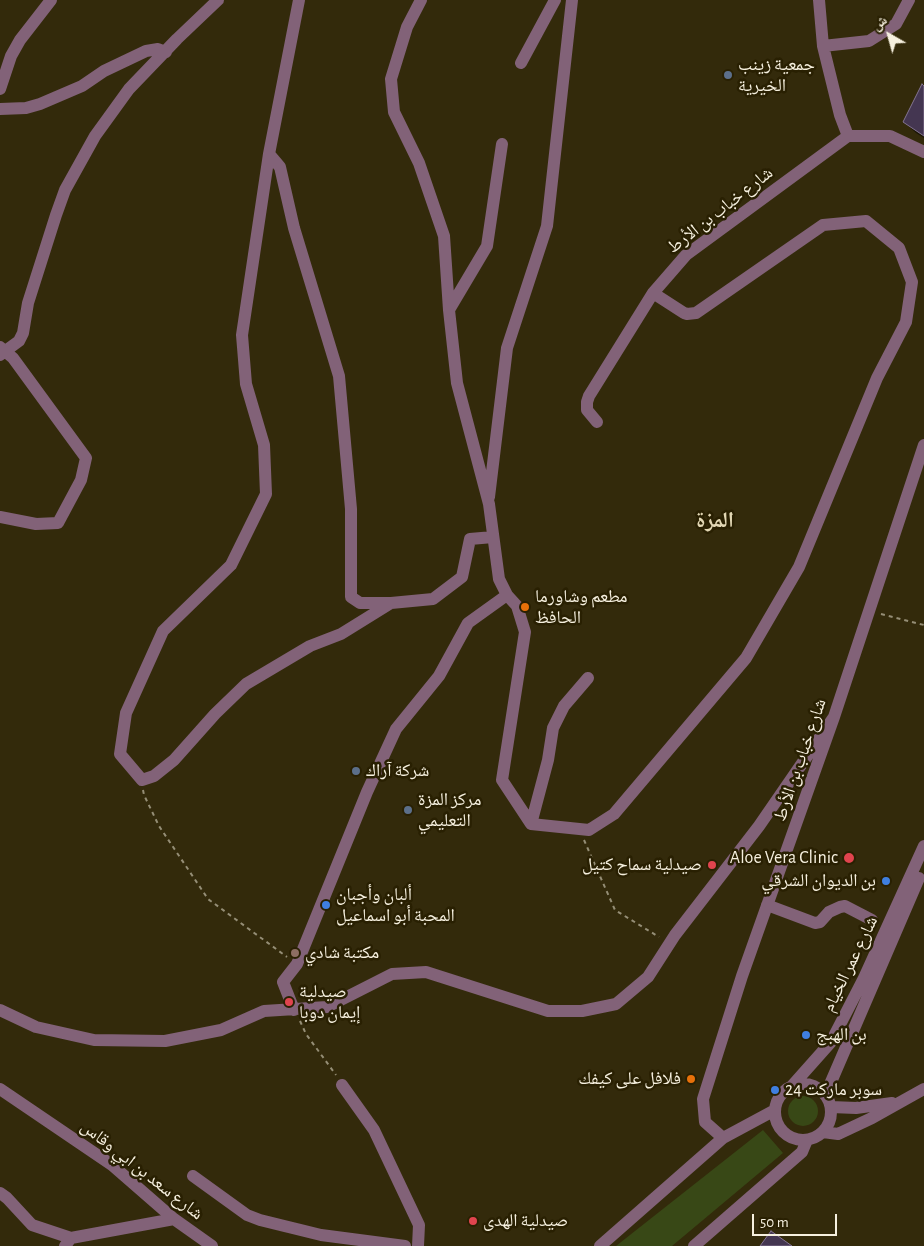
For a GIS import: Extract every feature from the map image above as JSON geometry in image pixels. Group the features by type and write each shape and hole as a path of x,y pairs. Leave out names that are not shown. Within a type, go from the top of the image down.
{"street":[{"path":"0,89 11,56 20,40 51,0"},
{"path":"2,351 11,348 23,333 28,303 46,243 65,190 95,136 124,96 177,39 218,0"},
{"path":"300,0 269,154 242,335 246,384 264,445 266,494 231,565 163,631 126,713 120,754 142,780 154,776 174,760 214,714 246,684 310,646 341,634 391,603"},
{"path":"421,0 407,27 391,79 394,112 419,163 444,236 448,310 457,383 489,504 499,579 507,595 517,606 525,632 502,780 531,824"},
{"path":"521,63 555,0"},
{"path":"489,504 507,348 547,226 572,0"},
{"path":"819,0 823,46 840,115 848,136 890,136 924,152"},
{"path":"823,46 869,41 896,24 910,0"},
{"path":"0,109 26,108 40,104 75,89 104,71 146,51 158,49 166,52"},
{"name":"شارع خباب بن الأرط","path":"597,422 587,410 589,396 653,293 686,255 848,136"},
{"path":"448,310 487,246 502,144"},
{"path":"269,154 280,167 294,228 339,376 351,509 351,597 360,604 433,599 462,577 470,539 494,537"},
{"path":"531,824 589,830 614,814 746,658 800,566 877,378 906,322 912,282 899,248 866,221 823,225 696,313 684,313 653,293"},
{"path":"0,517 36,524 58,523 81,480 86,458 12,358 2,351"},
{"name":"شارع خباب بن الأرط","path":"723,1138 705,1122 703,1099 742,976 834,717 924,445"},
{"path":"294,1010 283,982 297,964 363,801 396,729 439,676 468,624 507,595"},
{"path":"531,824 548,760 553,728 564,706 588,678"},
{"path":"0,1010 36,1027 94,1040 165,1041 221,1030 264,1011 326,1007 392,974 426,972 548,1012 582,1011 616,1004 648,977 669,944 759,826 834,717"},
{"name":"شارع عمر الخيام","path":"792,1087 831,1042 864,978 924,846"},
{"name":"شارع عمر الخيام","path":"829,1102 831,1082 924,867"},
{"path":"767,905 815,923 820,922 829,912 845,906 872,920"},
{"path":"342,1085 374,1130 401,1186 419,1225 418,1246"},
{"path":"829,1102 831,1116 828,1125 816,1138 807,1140 791,1138 779,1126 775,1110 778,1101 784,1093 792,1087 799,1085 815,1087 829,1102 856,1108 897,1102"},
{"name":"شارع سعد بن ابي وقاس","path":"0,1089 112,1165 174,1219 212,1246"},
{"path":"823,1132 838,1134 872,1118 897,1102 924,1089"},
{"path":"601,1246 723,1138 775,1110"},
{"path":"694,1246 802,1152 807,1140"},
{"path":"193,1176 247,1215 260,1220 321,1235 405,1246"},
{"path":"0,1192 32,1225 68,1242 174,1219"}],"path":[{"path":"869,611 924,625"},
{"path":"142,780 144,795 159,826 208,899 297,964"},
{"path":"579,829 615,910 669,944"},
{"path":"294,1010 306,1034 329,1063 342,1085"}],"green space":[{"path":"803,1096 813,1101 818,1111 813,1121 803,1126 793,1121 788,1111 793,1101"},
{"path":"763,1130 783,1153 672,1246 616,1246"}],"building":[{"path":"922,84 924,86 924,136 903,122"},
{"path":"771,1231 792,1246 760,1246"}],"place":[{"name":"جمعية زينب الخيرية","path":"728,75"},
{"name":"مطعم وشاورما الحافظ","path":"525,607"},
{"name":"شركة آراك","path":"356,771"},
{"name":"مركز المزة التعليمي","path":"408,810"},
{"name":"Aloe Vera Clinic","path":"849,858"},
{"name":"صيدلية سماح كتيل","path":"712,865"},
{"name":"بن الديوان الشرقي","path":"886,881"},
{"name":"ألبان وأجبان المحبة أبو اسماعيل","path":"326,905"},
{"name":"مكتبة شادي","path":"295,953"},
{"name":"صيدلية إيمان دوبا","path":"289,1002"},
{"name":"بن الهبج","path":"806,1035"},
{"name":"فلافل على كيفك","path":"691,1079"},
{"name":"سوبر ماركت 24","path":"775,1090"},
{"name":"صيدلية الهدى","path":"473,1221"}],"district":[{"name":"المزة","path":"715,520"}]}
